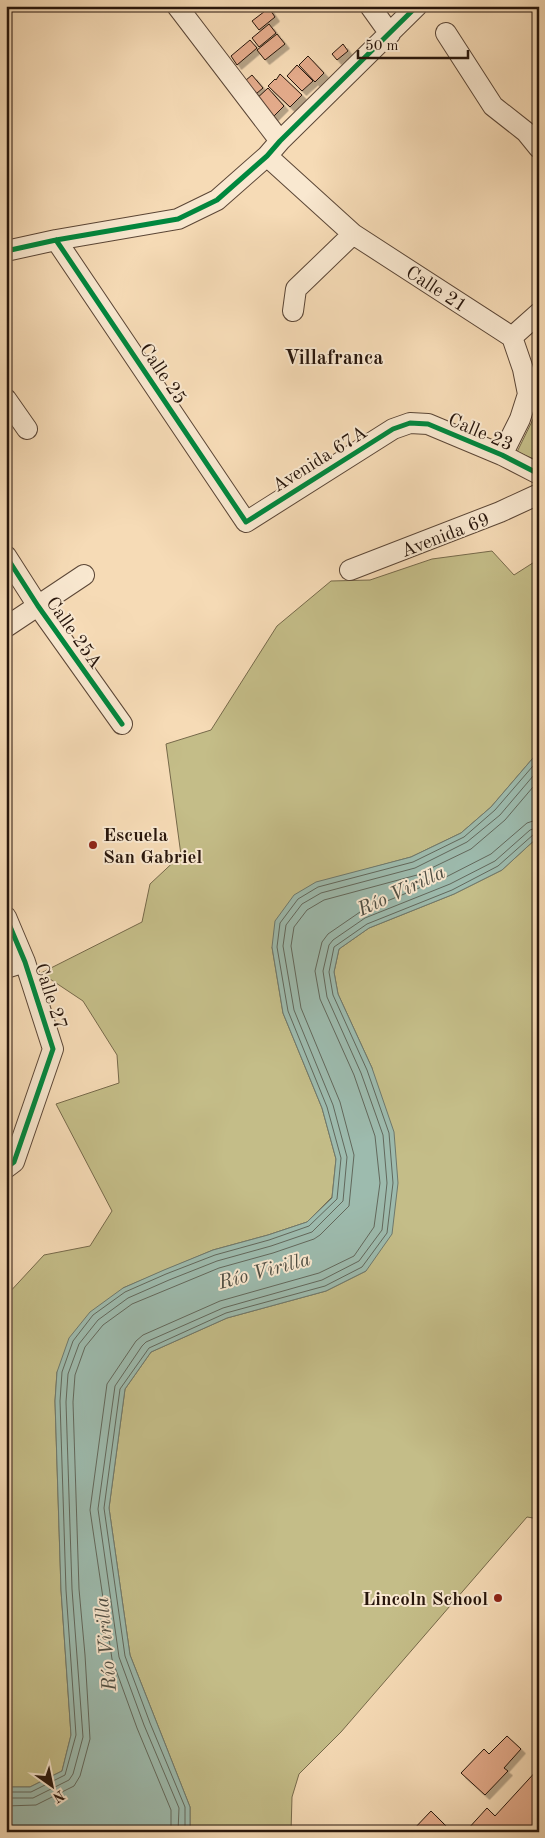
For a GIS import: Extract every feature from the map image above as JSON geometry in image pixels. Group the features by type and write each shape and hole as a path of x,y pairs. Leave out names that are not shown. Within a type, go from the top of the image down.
{"street":[{"name":"Calle 21","path":"177,6 274,149 353,234 512,337"},
{"path":"370,6 390,34"},
{"path":"6,251 56,240 178,219 217,200 274,149 417,6"},
{"path":"446,33 493,106 526,132 539,148"},
{"path":"293,311 296,290 353,234"},
{"name":"Calle 25","path":"56,240 246,522"},
{"path":"502,455 520,419 528,394 523,369 512,337 539,313"},
{"path":"6,399 27,429"},
{"name":"Avenida 67A","path":"246,522 393,429 410,423"},
{"name":"Calle 23","path":"410,423 428,424 502,455 539,474"},
{"name":"Avenida 69","path":"350,570 500,512 539,494"},
{"name":"Calle 25A","path":"6,556 38,606 122,724"},
{"path":"6,627 84,575"},
{"name":"Calle 27","path":"6,917 15,965 54,1049 14,1162 6,1168"}],"shaded area":[{"path":"539,407 539,461 517,452"},
{"path":"492,551 514,575 539,559 539,751 491,807 461,833 411,857 367,869 272,947 283,1013 322,1108 336,1159 332,1197 307,1222 213,1250 123,1288 57,1372 55,1401 61,1590 71,1735 62,1771 30,1787 6,1787 6,1296 44,1255 90,1246 112,1211 56,1104 119,1083 117,1055 83,1001 41,973 142,922 150,884 181,855 166,744 211,730 277,626 331,581 370,580 432,559"},
{"path":"539,836 539,1519 527,1517 341,1732 299,1774 292,1797 291,1832 190,1832 190,1807 130,1655 109,1508 125,1389 151,1352 227,1318 326,1291 366,1271 372,1068 338,994 334,972 339,949 369,928 454,894 502,870"}],"water":[{"name":"Río Virilla","path":"539,751 539,836 502,870 454,894 369,928 339,949 334,972 338,994 372,1068 394,1132 398,1183 392,1234 366,1271 326,1291 227,1318 151,1352 125,1389 109,1508 130,1655 190,1807 190,1832 6,1832 6,1787 30,1787 62,1771 71,1735 61,1590 55,1401 57,1372 69,1338 90,1312 123,1288 213,1250 307,1222 332,1198 336,1159 322,1108 283,1013 272,947 275,921 294,895 316,882 411,857 461,833 491,807"}],"building":[{"path":"269,8 275,17 259,30 252,21"},
{"path":"269,24 276,33 259,47 252,38"},
{"path":"277,34 285,44 265,60 257,50"},
{"path":"250,40 257,48 237,65 231,56"},
{"path":"343,44 348,51 337,60 332,54"},
{"path":"308,56 324,73 315,82 299,65"},
{"path":"297,65 313,81 302,91 287,76"},
{"path":"280,74 302,95 290,107 268,86"},
{"path":"252,75 263,88 250,99 239,86"},
{"path":"268,88 284,106 271,119 254,101"},
{"path":"507,1736 521,1749 504,1768 508,1771 485,1795 461,1773 484,1749 489,1754"},
{"path":"539,1768 539,1832 468,1832 467,1830 487,1808 495,1816"},
{"path":"431,1811 452,1832 411,1832"}],"cycle path":[{"path":"6,251 56,240 178,219 217,200 267,156 417,6"},
{"path":"56,240 246,522 393,429 410,423 428,424 502,455 539,474"},
{"path":"6,556 38,606 122,724"},
{"path":"6,917 25,962 53,1049 14,1162 6,1168"}],"place":[{"name":"Escuela San Gabriel","path":"93,845"},
{"name":"Lincoln School","path":"498,1598"}],"district":[{"name":"Villafranca","path":"334,357"}]}
